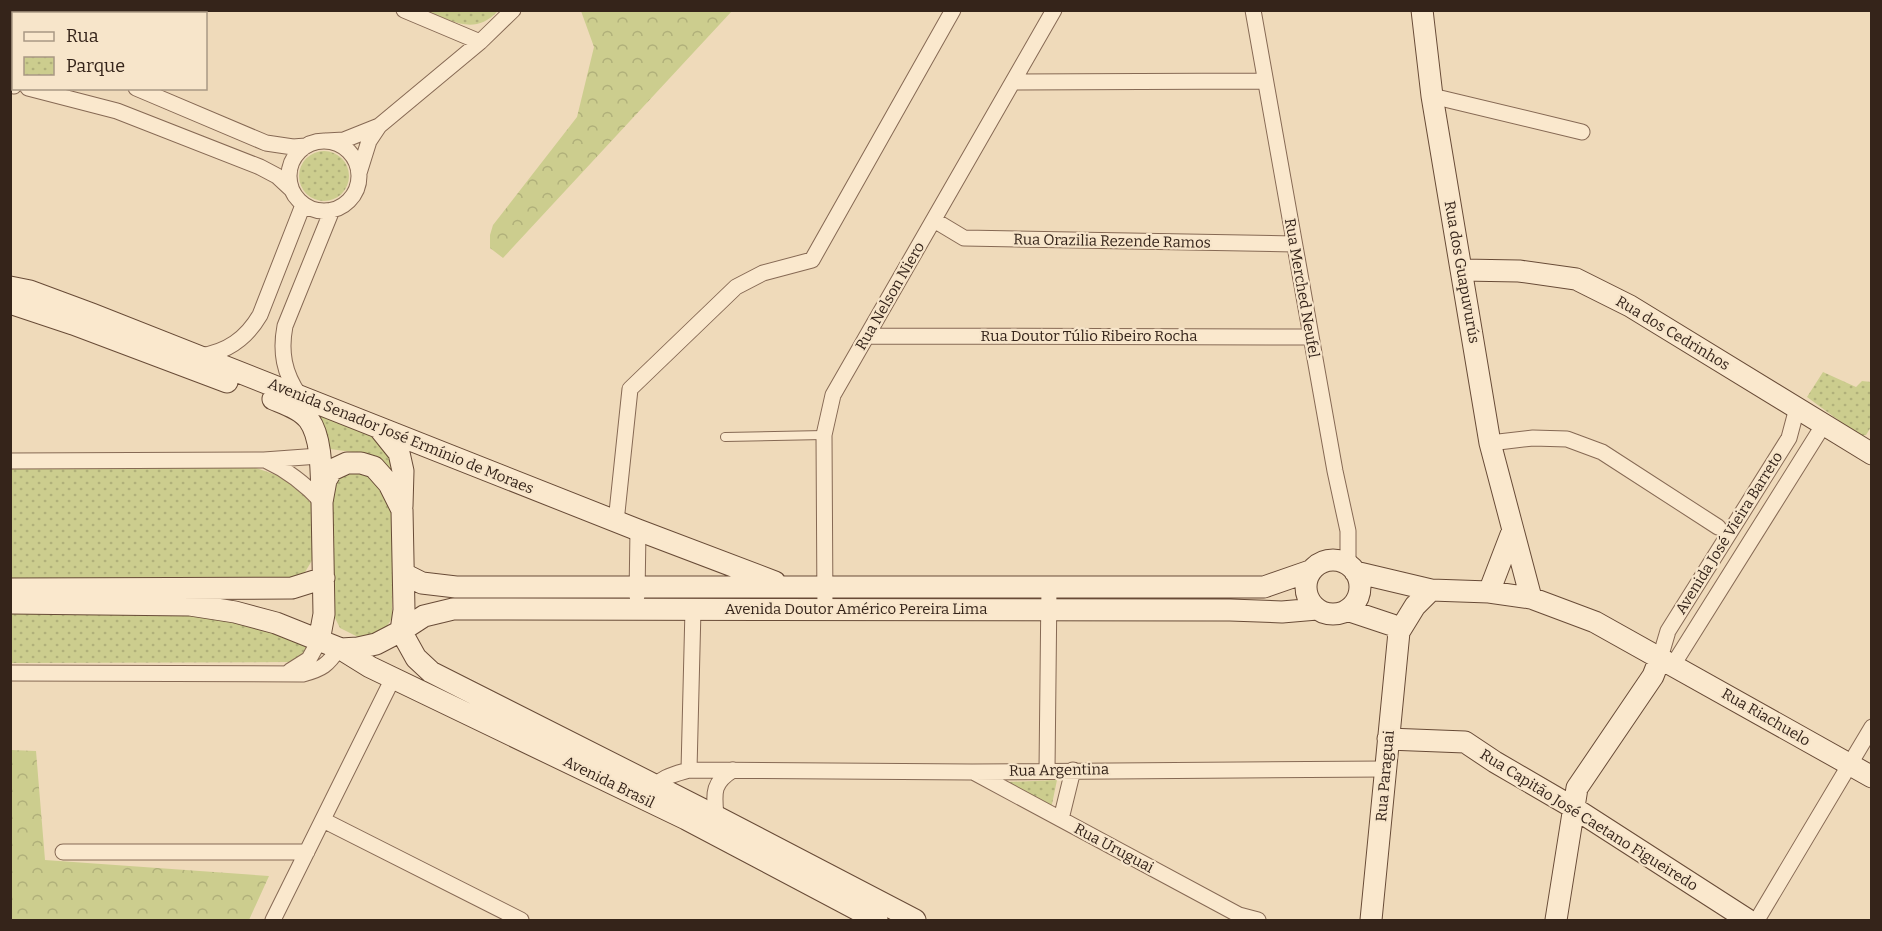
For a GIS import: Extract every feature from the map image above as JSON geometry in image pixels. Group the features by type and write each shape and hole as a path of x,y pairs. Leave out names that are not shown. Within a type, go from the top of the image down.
{"main road":[{"name":"Rua dos Guapuvurús","path":"1422,10 1432,96 1490,443 1531,598"},
{"name":"Rua dos Cedrinhos","path":"1462,270 1519,271 1576,279 1630,306 1869,449"},
{"name":"Avenida Senador José Ermínio de Moraes","path":"10,287 30,291 71,306 377,425 616,522 790,588"},
{"name":"Avenida Senador José Ermínio de Moraes","path":"10,303 73,324 292,406 309,419 318,439 322,502"},
{"path":"377,425 399,453 403,471 404,574 401,632"},
{"path":"319,456 341,457 374,467 389,484 402,510"},
{"path":"333,646 324,614 322,502 326,480 332,470 347,463 360,463"},
{"path":"1490,592 1512,531"},
{"path":"1352,568 1359,582 1359,593 1354,603 1347,610 1337,614 1317,609 1310,601 1306,591 1306,581 1318,564 1339,560 1352,568 1431,590 1490,592 1531,598 1595,622 1662,666 1576,788 1556,921"},
{"name":"Avenida Doutor Américo Pereira Lima","path":"404,574 422,583 456,587 1264,587 1311,571"},
{"path":"10,589 291,588 324,578"},
{"path":"568,587 568,609"},
{"name":"Rua Paraguai","path":"1371,921 1399,632 1414,606 1431,590"},
{"name":"Avenida Brasil","path":"10,603 190,605 235,612 276,623 333,646 393,678 524,730 651,793 877,921"},
{"name":"Avenida Doutor Américo Pereira Lima","path":"333,646 358,648 376,644 401,632 424,616 453,609 1049,609 1282,612 1317,609"},
{"path":"1347,610 1392,625 1399,632"},
{"name":"Avenida Brasil","path":"401,632 416,658 431,672 524,730"},
{"name":"Rua Riachuelo","path":"1662,666 1872,777"},
{"name":"Rua Capitão José Caetano Figueiredo","path":"1388,739 1465,742 1574,808 1748,921"},
{"name":"Avenida Brasil","path":"651,793 716,816 915,921"}],"street":[{"path":"404,10 480,42"},
{"path":"306,146 293,160 290,170 289,180 296,198 303,205 312,209 332,210 341,207 355,193 358,173 369,141 379,126 480,42 513,10"},
{"path":"616,522 630,389 736,287 763,273 812,260 953,10"},
{"name":"Rua Nelson Niero","path":"825,610 824,435 833,395 1054,10"},
{"name":"Rua Merched Neufel","path":"1253,10 1335,471 1348,531 1352,568"},
{"path":"1013,82 1265,81"},
{"path":"44,90 61,92 117,111 260,167 277,176 291,189"},
{"path":"141,90 266,143 293,147 306,146 326,141 344,140 379,126"},
{"path":"1432,96 1582,132"},
{"path":"326,141 344,148 351,155 358,173"},
{"path":"200,356 224,350 245,336 254,326 303,205"},
{"path":"299,395 287,374 284,362 284,332 332,210"},
{"name":"Rua Orazilia Rezende Ramos","path":"934,220 964,238 1294,244"},
{"name":"Rua Doutor Túlio Ribeiro Rocha","path":"867,336 1311,337"},
{"name":"Avenida José Vieira Barreto","path":"1662,666 1668,631 1789,438 1797,408"},
{"name":"Avenida José Vieira Barreto","path":"1662,666 1824,424"},
{"path":"1490,443 1533,438 1568,439 1602,452 1718,527"},
{"path":"10,461 264,460 319,456"},
{"path":"264,460 286,470 306,485 322,502"},
{"path":"636,609 638,530"},
{"path":"1047,770 1049,586"},
{"path":"689,770 693,609"},
{"path":"287,672 333,646"},
{"path":"10,673 287,672 303,674 320,670 331,660 333,646"},
{"path":"273,921 393,678"},
{"path":"1756,921 1872,727"},
{"name":"Rua Argentina","path":"651,793 670,775 689,770 1385,769"},
{"path":"1061,819 1073,770"},
{"path":"716,816 716,785 723,776 733,771"},
{"name":"Rua Uruguai","path":"972,771 1239,915 1258,921"},
{"path":"323,820 521,921"},
{"path":"63,852 307,852"}],"lane":[{"path":"725,437 824,435"},
{"path":"507,609 508,587"}],"green space":[{"path":"426,11 498,11 489,19 472,25 455,22"},
{"path":"581,11 732,11 503,258 490,248 493,225 577,117 594,47"},
{"path":"324,151 342,158 349,176 342,194 324,201 306,194 299,176 306,158"},
{"path":"1823,372 1856,387 1862,381 1871,382 1871,427 1866,435 1860,436 1807,397"},
{"path":"303,405 359,426 388,448 397,478 360,453 330,449 322,424"},
{"path":"11,467 253,467 282,477 299,489 313,506 316,554 305,572 287,583 11,583"},
{"path":"343,470 371,472 392,508 392,618 384,631 373,638 358,637 340,628 332,612 327,507 335,478"},
{"path":"10,611 167,611 247,621 309,646 305,656 292,662 11,663"},
{"path":"11,750 36,751 45,860 269,876 249,920 11,920"},
{"path":"1057,780 1051,809 1007,782"}]}
